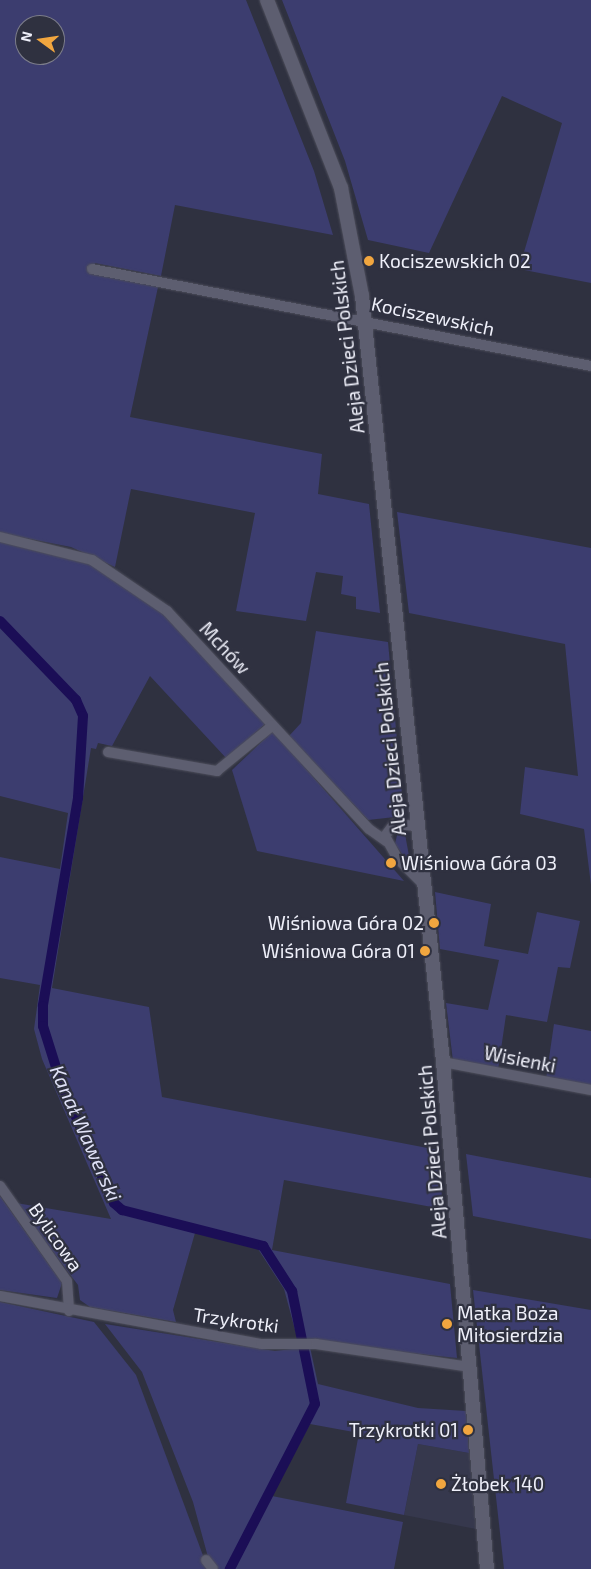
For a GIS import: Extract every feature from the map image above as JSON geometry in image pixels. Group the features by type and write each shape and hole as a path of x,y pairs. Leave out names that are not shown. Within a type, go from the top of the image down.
{"street":[{"name":"Aleja Dzieci Polskich","path":"267,0 343,194 364,320 443,1062 487,1569"},
{"name":"Kociszewskich","path":"92,269 364,320 591,366"},
{"name":"Mchów","path":"0,537 69,551 116,574 167,611 369,829 386,841 423,884"},
{"path":"108,752 217,771 273,725"},
{"path":"386,841 391,826 417,826"},
{"name":"Wisienki","path":"443,1062 591,1090"},
{"name":"Bylicowa","path":"0,1186 67,1281 69,1311"},
{"name":"Trzykrotki","path":"0,1296 69,1311 261,1344 306,1343 470,1367"}],"shaded area":[{"path":"0,0 246,0 314,171 333,235 175,205 161,276 95,263 92,274 158,287 130,417 322,454 318,494 369,504 380,613 356,609 356,597 341,594 343,576 316,572 306,621 236,611 255,513 131,489 115,567 71,547 0,533"},
{"path":"282,0 591,0 591,283 519,269 562,123 502,96 429,253 368,240 345,161"},
{"path":"397,512 591,548 591,885 584,829 520,814 525,767 578,776 565,644 409,613"},
{"path":"0,542 90,564 159,610 266,723 227,759 150,676 112,746 98,743 96,749 91,748 52,988 149,1007 162,1097 438,1150 443,1209 284,1180 272,1250 450,1284 457,1358 298,1341 284,1289 258,1249 195,1233 173,1310 176,1322 90,1307 80,1300 78,1285 16,1203 111,1219 42,1059 34,1029 40,985 0,978 0,857 60,869 68,813 0,796"},
{"path":"316,631 388,642 404,816 368,820 289,736 301,723"},
{"path":"273,731 404,881 257,851 232,770"},
{"path":"398,831 405,834 411,867 395,844"},
{"path":"435,892 491,904 484,946 528,954 537,912 580,921 570,968 558,967 547,1022 506,1015 498,1070 453,1061 446,1003 488,1010 499,960 440,949"},
{"path":"554,1024 591,1031 591,1087 546,1079"},
{"path":"466,1154 591,1178 591,1239 473,1216"},
{"path":"0,1196 62,1283 57,1298 0,1290"},
{"path":"473,1290 591,1310 591,1569 504,1569"},
{"path":"0,1302 94,1322 136,1375 208,1569 0,1569"},
{"path":"105,1324 275,1351 310,1347 318,1384 418,1408 466,1411 469,1453 418,1444 404,1515 346,1503 359,1433 310,1424 272,1496 403,1522 394,1569 218,1569 208,1557 193,1502 142,1372"},
{"name":"Żłobek 140","path":"418,1444 469,1453 476,1529 404,1515"}],"waterway":[{"name":"Kanał Wawerski","path":"0,621 76,700 83,716 78,798 43,1006 43,1026 61,1083 114,1203 122,1210 263,1246 292,1291 315,1404 230,1569"}],"place":[{"name":"Kociszewskich 02","path":"369,261"},
{"name":"Wiśniowa Góra 03","path":"391,863"},
{"name":"Wiśniowa Góra 02","path":"434,923"},
{"name":"Wiśniowa Góra 01","path":"425,951"},
{"name":"Matka Boża Miłosierdzia","path":"447,1324"},
{"name":"Trzykrotki 01","path":"468,1430"},
{"name":"Żłobek 140","path":"441,1484"}]}
